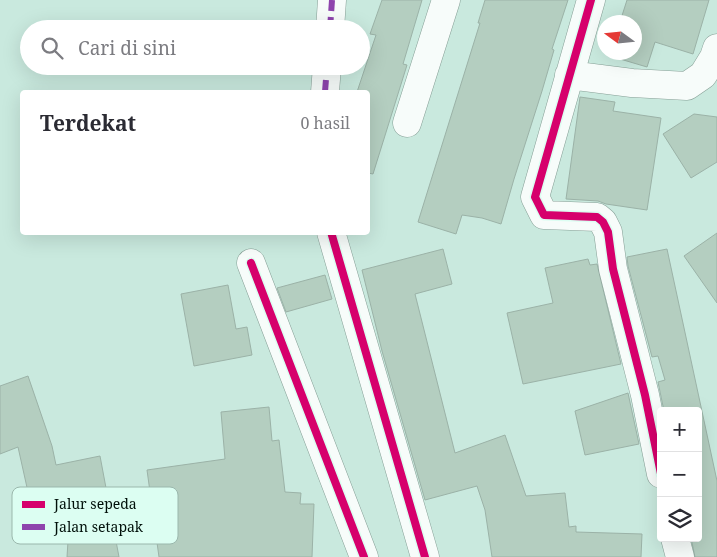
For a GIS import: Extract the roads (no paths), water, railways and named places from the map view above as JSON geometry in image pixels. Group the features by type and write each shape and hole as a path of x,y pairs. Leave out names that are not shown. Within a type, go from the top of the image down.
{"street":[{"path":"331,20 332,0"},
{"path":"407,123 446,0"},
{"path":"591,0 535,197 544,215 597,217 604,222 608,232 613,269 645,394 657,454"},
{"path":"569,75 632,84 687,86 703,75 717,48"},
{"path":"325,90 326,75"},
{"path":"332,235 425,557"},
{"path":"251,262 364,557"},
{"path":"676,542 680,557"}]}
